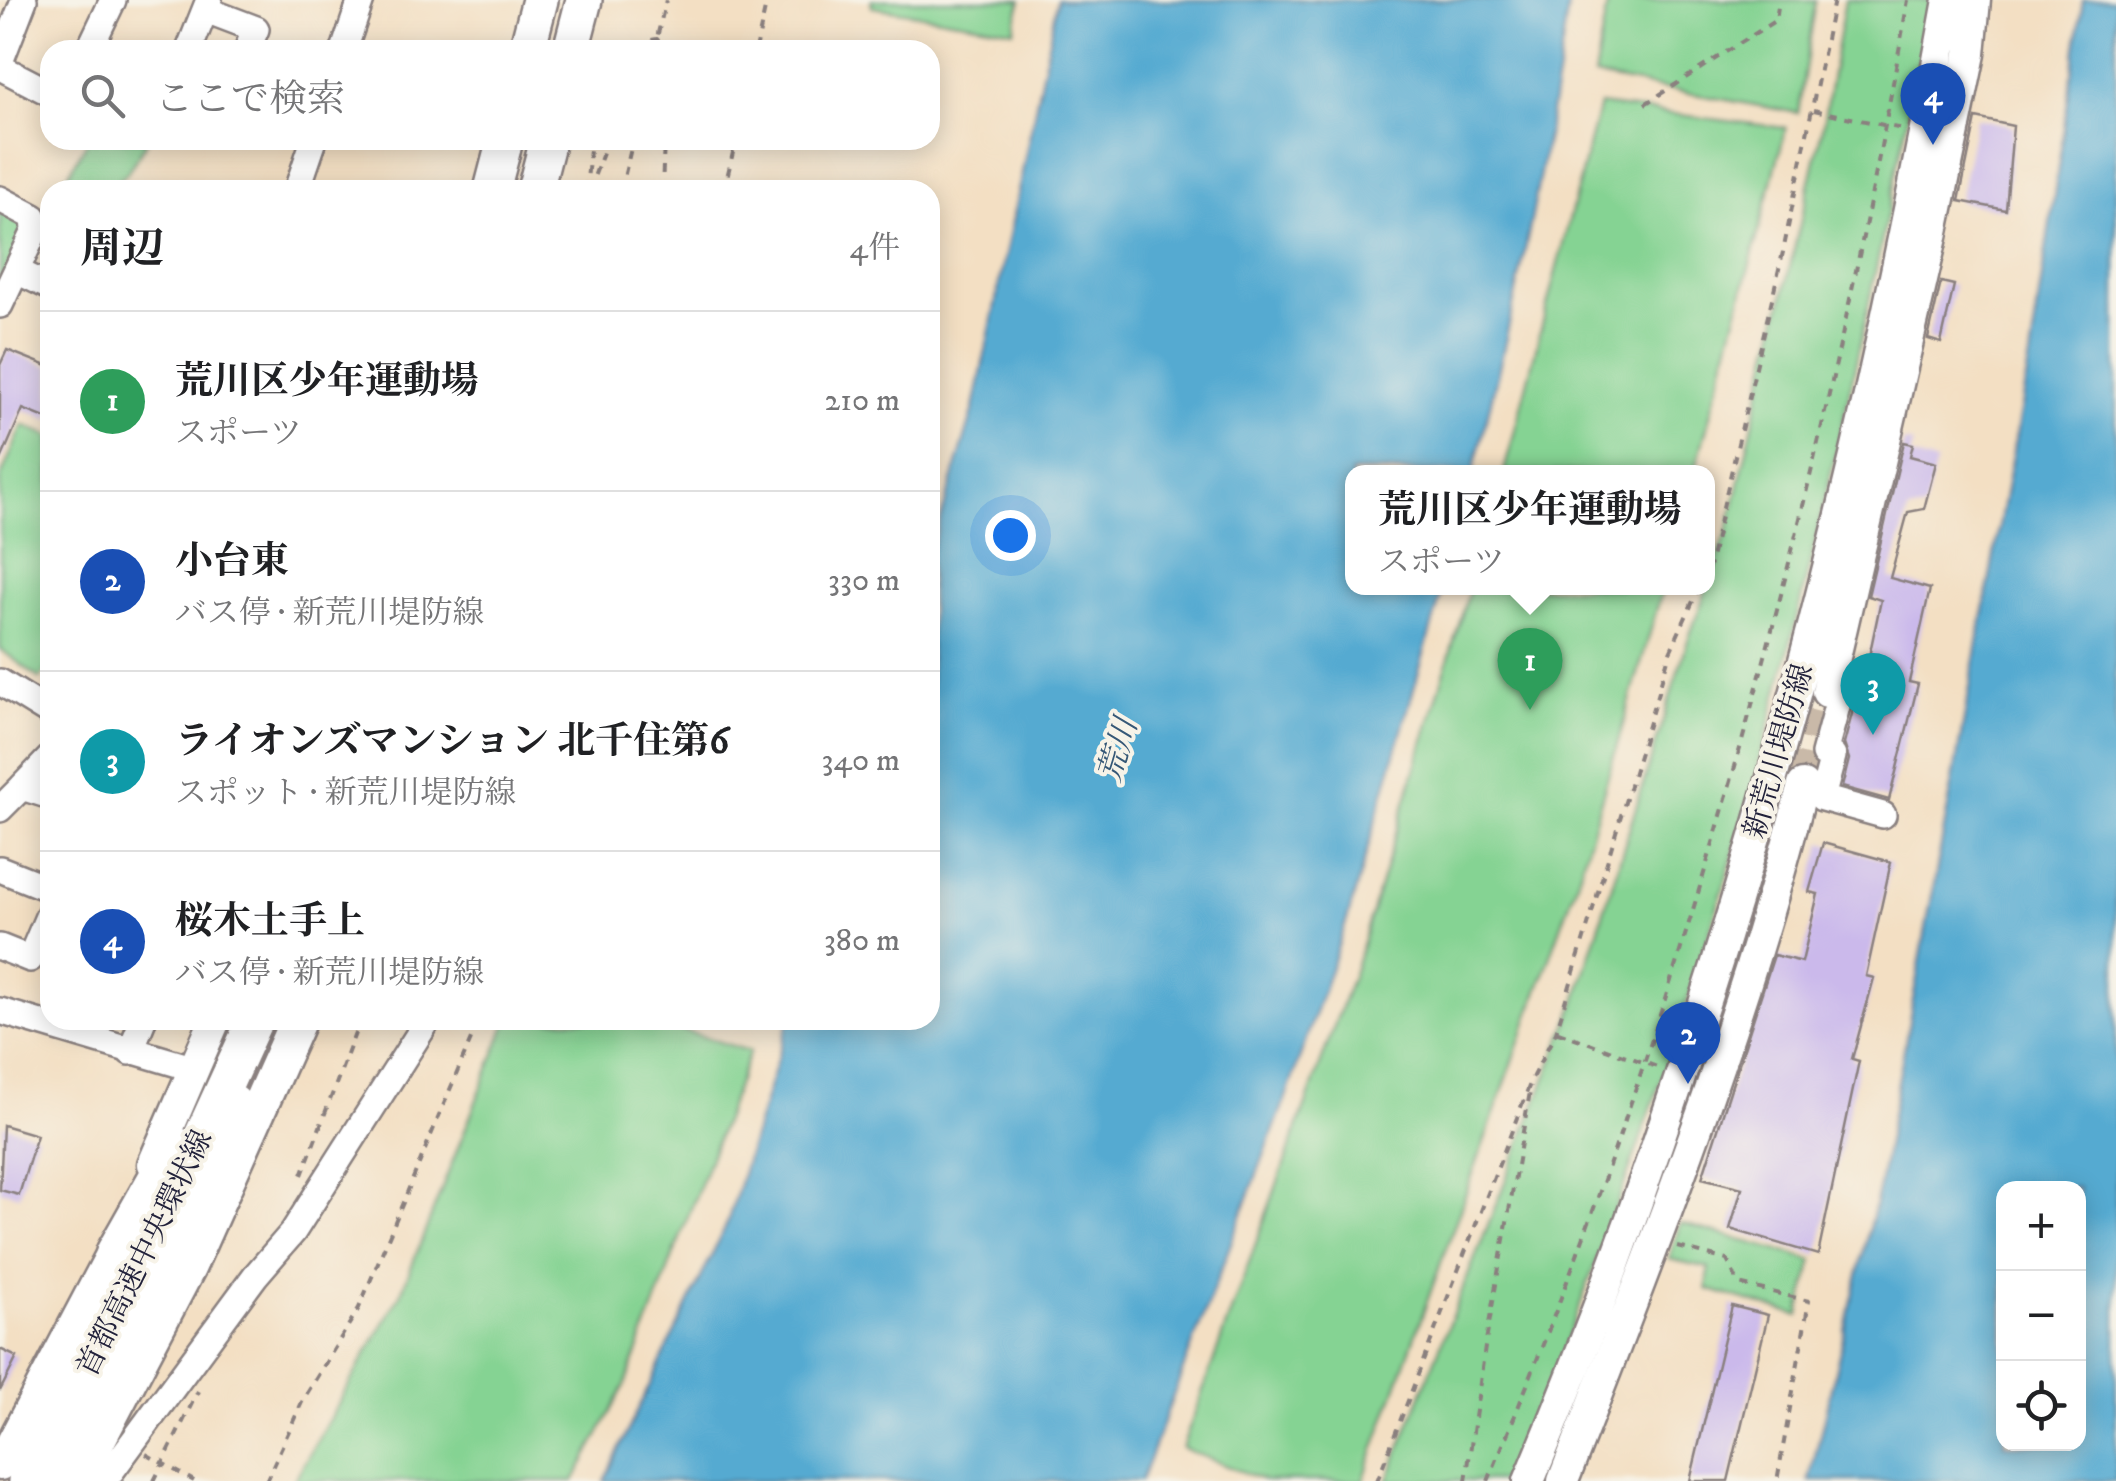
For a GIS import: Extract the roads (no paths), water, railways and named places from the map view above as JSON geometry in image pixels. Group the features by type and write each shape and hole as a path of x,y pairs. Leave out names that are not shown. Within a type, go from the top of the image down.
{"highway":[{"path":"530,40 540,0"},
{"path":"544,40 552,0"},
{"path":"576,40 586,0"},
{"path":"495,180 502,150"},
{"path":"512,180 520,150"},
{"path":"538,180 545,150"},
{"path":"551,180 557,150"},
{"path":"114,1252 165,1166 227,1030"},
{"name":"首都高速中央環状線","path":"76,1481 188,1266 294,1030"},
{"path":"220,1175 260,1042"},
{"path":"168,1254 260,1042"},
{"name":"首都高速中央環状線","path":"26,1481 260,1042"}],"main road":[{"path":"518,40 528,0"},
{"path":"557,40 567,0"},
{"name":"新荒川堤防線","path":"1529,1481 1645,1175 1753,842 1838,523 1924,134 1949,0"},
{"name":"新荒川堤防線","path":"1834,692 1970,54 1975,0"},
{"path":"483,180 491,150"},
{"path":"525,180 533,150"},
{"name":"新荒川堤防線","path":"1563,1481 1654,1241 1733,1014 1802,785"},
{"path":"0,1466 114,1252 211,1030"},
{"path":"66,1481 220,1175 282,1030"},
{"path":"48,1481 168,1254 260,1042"}],"street":[{"path":"24,0 0,64 40,88"},
{"path":"94,40 114,0"},
{"path":"347,40 361,0"},
{"path":"193,40 208,5 256,29 251,40"},
{"path":"303,180 311,150"},
{"path":"0,200 34,217 36,231 0,305"},
{"path":"17,270 40,282"},
{"path":"0,682 40,707"},
{"path":"1834,692 1824,754 1833,756 1822,798 1884,815"},
{"path":"0,809 40,768"},
{"path":"22,787 40,793"},
{"path":"0,869 40,884"},
{"path":"0,948 30,959 40,936"},
{"path":"0,1011 40,1024"},
{"path":"60,1030 195,1068"},
{"path":"130,1052 139,1030"},
{"path":"104,1481 255,1276 293,1232 422,1030"}],"water":[{"name":"荒川","path":"1057,0 1569,0 1528,238 1475,465 1345,465 1345,595 1441,595 1348,917 1287,1095 1141,1481 604,1481 727,1223 786,1030 940,1030 940,521 974,408"},
{"path":"2083,0 2116,0 2116,1481 1809,1481 1879,1186 2030,357"}],"tunnel":[{"path":"1803,785 1827,692"}],"place":[{"name":"桜木土手上","path":"1933,145"},
{"name":"荒川区少年運動場","path":"1530,710"},
{"name":"ライオンズマンション 北千住第6","path":"1873,735"},
{"name":"小台東","path":"1688,1084"}]}
